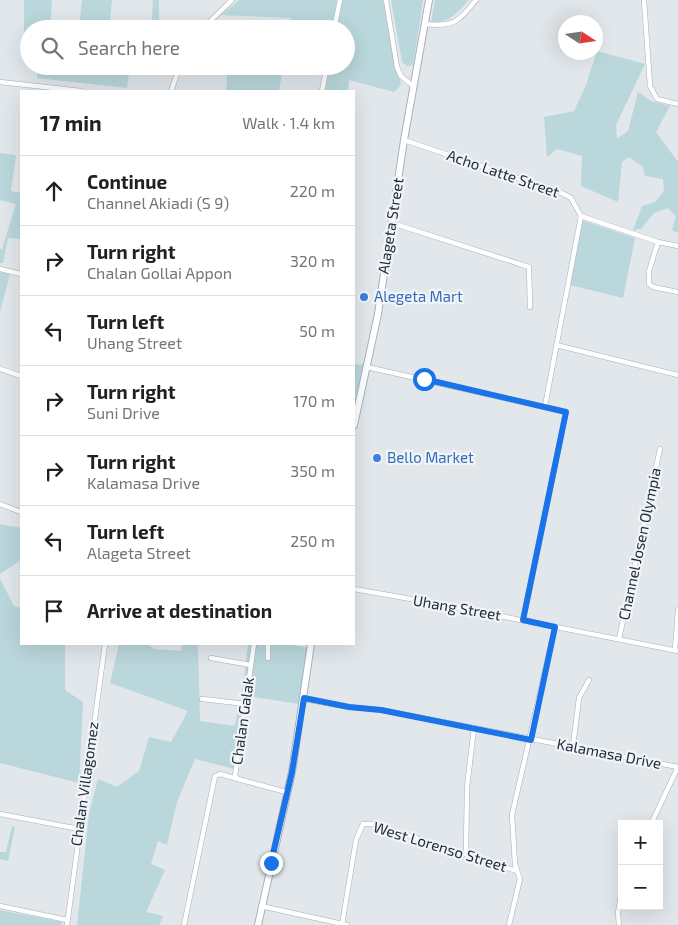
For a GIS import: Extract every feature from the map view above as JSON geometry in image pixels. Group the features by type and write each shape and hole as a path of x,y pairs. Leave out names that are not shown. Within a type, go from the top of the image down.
{"main road":[{"name":"Alageta Street","path":"355,421 379,305 404,140 429,0"},
{"path":"258,925 286,792 292,772 312,645"}],"street":[{"path":"211,20 232,0"},
{"path":"336,20 340,0"},
{"path":"386,0 396,67 401,76 413,86"},
{"path":"425,24 445,26 453,23 476,0"},
{"path":"644,0 650,86 657,98 678,104"},
{"path":"170,90 176,75"},
{"path":"322,90 325,75"},
{"path":"0,82 72,90"},
{"name":"Acho Latte Street","path":"404,140 562,192 571,198 580,216"},
{"path":"545,406 580,216 658,242 678,246"},
{"path":"392,223 428,232 529,267 530,307"},
{"path":"658,242 649,271 649,284 653,287 678,292"},
{"path":"0,269 20,274"},
{"path":"556,345 678,375"},
{"path":"367,367 566,412 523,620"},
{"path":"0,370 20,376"},
{"name":"Channel Josen Olympia","path":"619,639 660,449"},
{"path":"0,504 20,512"},
{"name":"Uhang Street","path":"355,589 523,620 676,651"},
{"path":"676,651 678,610"},
{"path":"509,925 520,879 517,870 512,815 531,740 555,627"},
{"name":"Chalan Villagomez","path":"67,923 78,829 105,645"},
{"name":"Chalan Galak","path":"254,645 235,774 238,779 286,792"},
{"path":"268,645 268,658"},
{"path":"211,658 251,665"},
{"path":"573,746 578,698 589,680"},
{"name":"Kalamasa Drive","path":"304,698 349,707 381,710 678,767 652,820"},
{"path":"202,699 246,704"},
{"path":"466,853 467,787 474,728"},
{"path":"184,925 215,776 220,774 238,779"},
{"path":"0,814 78,829"},
{"name":"West Lorenso Street","path":"344,925 356,840 363,824 372,824 517,870"},
{"path":"0,906 67,923"},
{"path":"261,906 344,925"},
{"path":"618,910 619,925"}],"shaded area":[{"path":"24,0 52,0 51,20 24,20"},
{"path":"82,0 112,0 110,20 80,20"},
{"path":"153,0 159,0 159,20 152,20"},
{"path":"239,0 337,0 334,20 291,20 291,18 221,15"},
{"path":"341,0 383,0 401,85 394,92 349,80 348,90 325,90 328,75 355,75 355,20 338,20"},
{"path":"391,0 423,0 413,65 407,66 402,62"},
{"path":"435,0 469,0 457,13 448,19 431,22"},
{"path":"603,53 645,64 616,125 617,139 628,131 638,92 651,101 670,106 656,132 678,162 678,233 672,230 676,216 668,208 654,213 641,229 633,230 642,206 655,202 664,191 663,179 645,176 643,167 629,157 622,162 618,202 581,186 582,156 557,149 547,157 544,117 574,111 586,85 594,60 603,60"},
{"path":"37,75 129,75 127,88 37,78"},
{"path":"227,75 282,75 279,90 226,90"},
{"path":"0,153 16,155 11,191 20,193 20,239 8,238 3,263 0,263 0,249 2,249 16,204 0,200"},
{"path":"582,220 635,238 623,298 570,285"},
{"path":"0,272 10,274 0,312"},
{"path":"355,364 367,365 355,420"},
{"path":"0,524 20,528 20,561 0,574"},
{"path":"0,579 14,606 20,608 20,645 65,645 65,690 83,702 79,783 0,763"},
{"path":"119,645 149,645 155,649 181,651 182,645 198,645 200,721 235,726 238,708 244,709 234,769 195,759 177,802 167,845 158,841 151,864 165,870 146,912 163,916 159,925 77,925 89,814 98,779 117,787 139,771 149,737 171,742 188,711 110,683"},
{"path":"248,645 293,645 308,648 299,704 242,695"},
{"path":"12,826 15,827 8,861 0,859 0,852 6,852"},
{"path":"0,910 62,922 61,925 0,925"}],"place":[{"name":"Alegeta Mart","path":"364,297"},
{"name":"Bello Market","path":"377,458"}],"route":[{"path":"271,863 292,772 304,698 349,707 381,710 531,740 555,627 523,620 538,556 550,483 566,412 424,379"}]}
